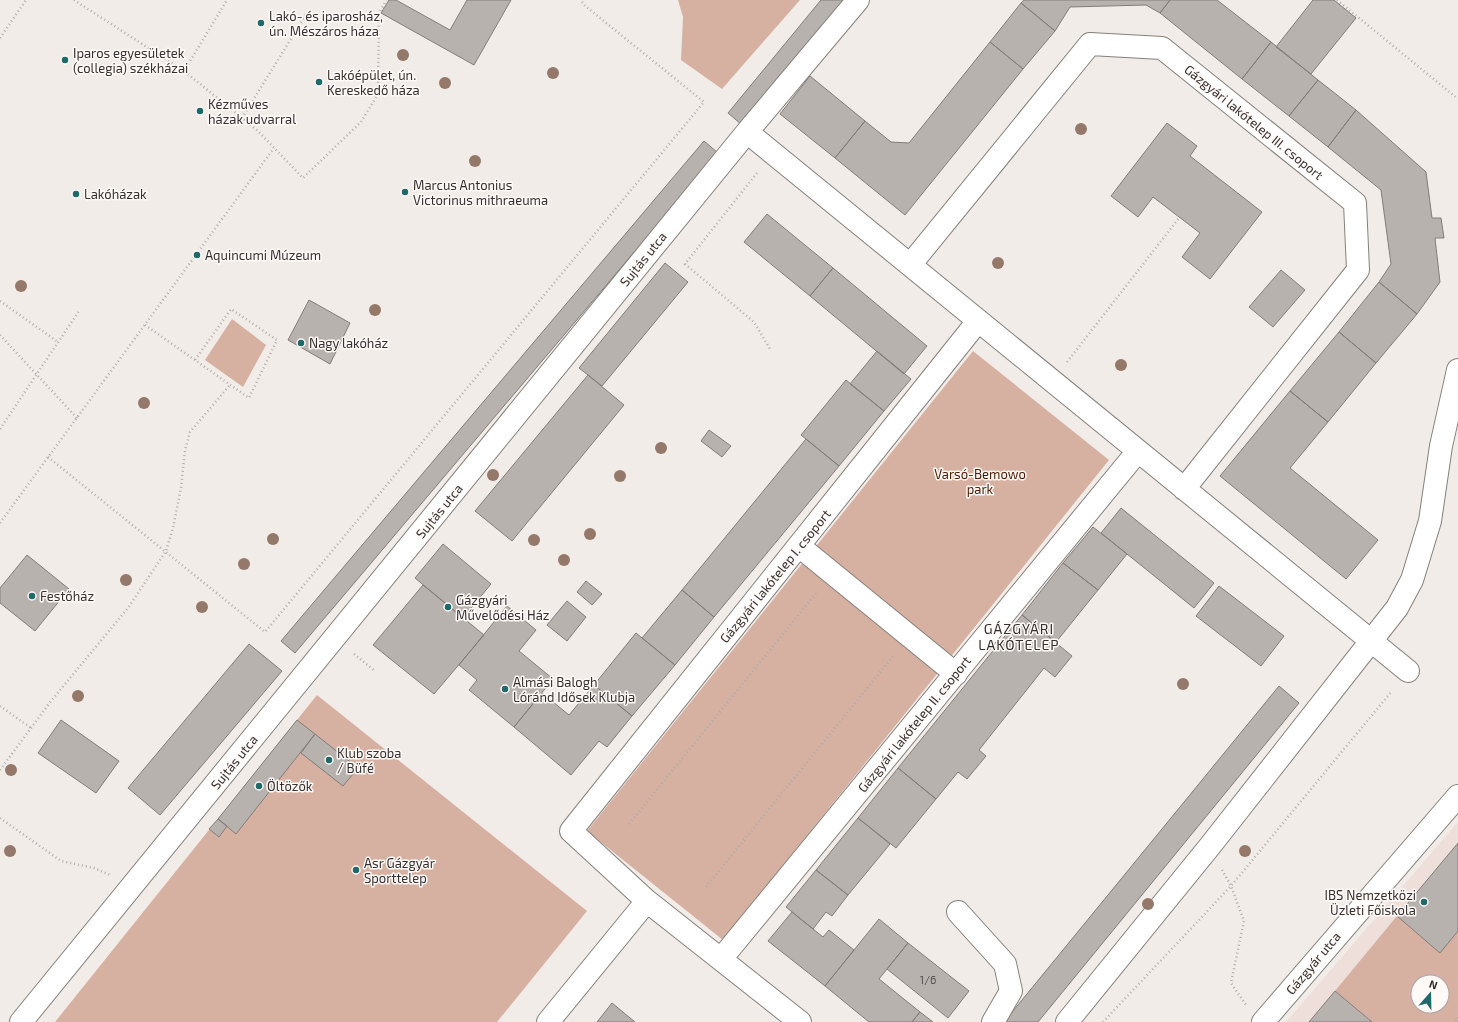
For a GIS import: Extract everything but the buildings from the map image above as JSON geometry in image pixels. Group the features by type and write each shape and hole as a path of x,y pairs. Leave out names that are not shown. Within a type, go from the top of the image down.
{"street":[{"name":"Sujtás utca","path":"21,1022 747,132 858,0"},
{"name":"Gázgyári lakótelep III. csoport","path":"910,265 1090,44 1162,48 1355,203 1358,270 1184,489"},
{"path":"747,132 1370,641 1408,670"},
{"name":"Gázgyári lakótelep I. csoport","path":"647,900 571,831 978,321"},
{"path":"1067,1022 1210,846 1397,608 1412,580 1430,521 1441,446 1458,370"},
{"name":"Gázgyári lakótelep II. csoport","path":"721,959 1138,451"},
{"path":"799,546 956,674"},
{"name":"Gázgyár utca","path":"1256,1016 1458,796"},
{"path":"548,1022 647,900 800,1022"},
{"path":"958,912 1005,964 1011,991 993,1022"}],"path":[{"path":"0,38 26,0"},
{"path":"74,0 184,71 242,118 303,178 361,122 378,94 379,14 386,0"},
{"path":"184,71 226,0"},
{"path":"48,457 265,632 704,102 584,5 581,0"},
{"path":"1337,0 1458,99"},
{"path":"242,118 307,13"},
{"path":"0,523 274,148"},
{"path":"770,349 754,322 685,264 774,153"},
{"path":"1052,381 1179,218"},
{"path":"0,301 58,342"},
{"path":"145,325 249,398 278,340 231,309 195,360"},
{"path":"0,429 79,311"},
{"path":"0,335 38,374 77,418"},
{"path":"0,770 51,701 128,608 166,551 175,521 181,488 185,450 190,432 230,385"},
{"path":"629,824 832,573"},
{"path":"706,887 909,636"},
{"path":"1103,1022 1231,886 1408,670"},
{"path":"0,706 31,728"},
{"path":"0,818 62,861 94,868 115,877"},
{"path":"1210,846 1231,886 1244,921 1231,983 1256,1016"},
{"path":"1456,1022 1458,1017"}],"shaded area":[{"name":"IBS Nemzetközi Üzleti Főiskola","path":"1458,822 1458,1022 1286,1022"}],"green space":[{"path":"678,0 800,0 722,89 681,60 683,17"},
{"path":"232,319 266,345 243,387 205,360"},
{"name":"Varsó-Bemowo park","path":"973,351 1109,460 723,940 587,831"},
{"name":"Asr Gázgyár Sporttelep","path":"317,695 587,911 497,1022 55,1022"},
{"path":"1397,916 1440,952 1458,931 1458,1022 1372,1022 1335,991"}],"place":[{"name":"Lakó- és iparosház, ún. Mészáros háza","path":"261,23"},
{"name":"Iparos egyesületek (collegia) székházai","path":"65,60"},
{"name":"Lakóépület, ún. Kereskedő háza","path":"319,82"},
{"name":"Kézműves házak udvarral","path":"200,111"},
{"name":"Marcus Antonius Victorinus mithraeuma","path":"405,192"},
{"name":"Lakóházak","path":"76,194"},
{"name":"Aquincumi Múzeum","path":"197,255"},
{"name":"Nagy lakóház","path":"301,343"},
{"name":"Festőház","path":"32,596"},
{"name":"Gázgyári Művelődési Ház","path":"448,607"},
{"name":"Almási Balogh Lóránd Idősek Klubja","path":"505,689"},
{"name":"Klub szoba / Büfé","path":"329,760"},
{"name":"Öltözők","path":"259,786"},
{"name":"Asr Gázgyár Sporttelep","path":"356,870"},
{"name":"IBS Nemzetközi Üzleti Főiskola","path":"1424,902"}],"district":[{"name":"GÁZGYÁRI LAKÓTELEP","path":"1019,638"}]}
